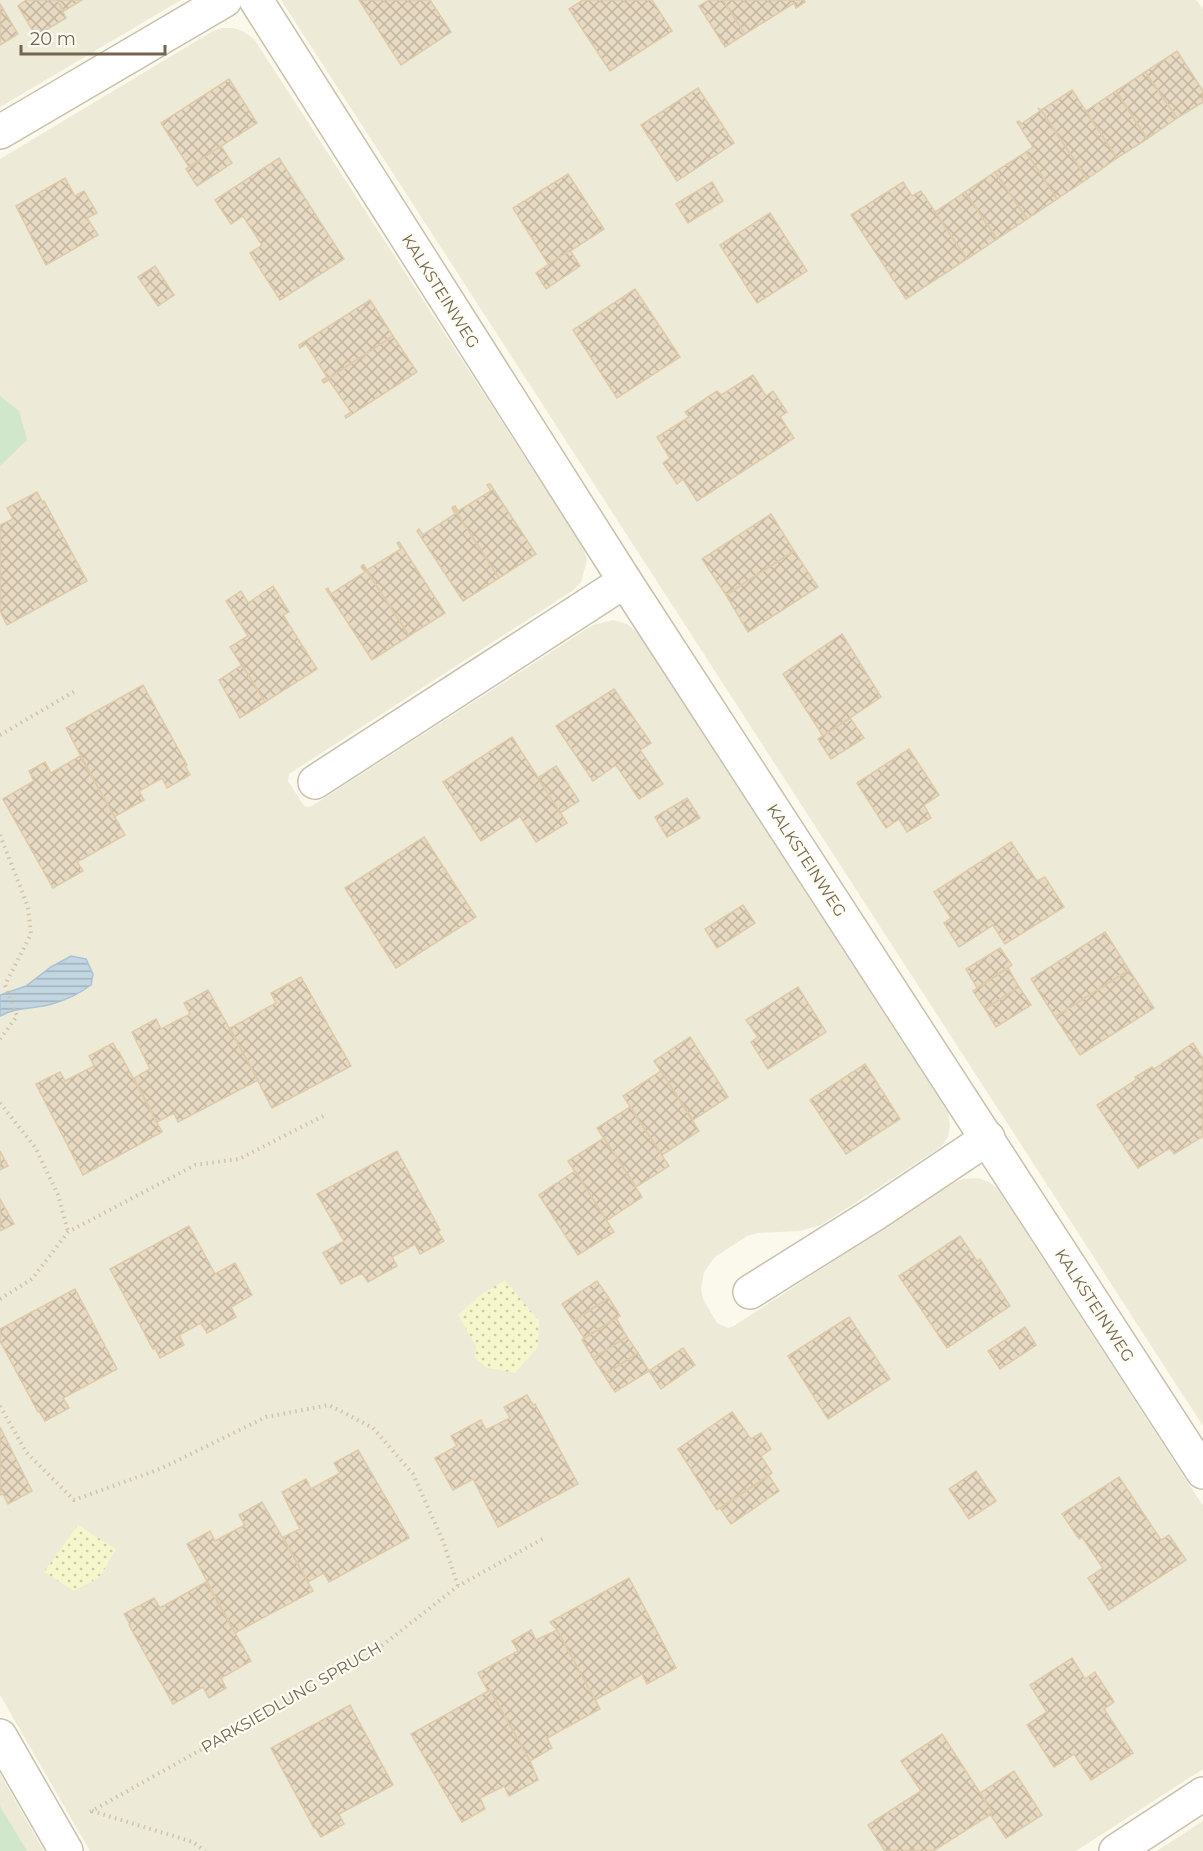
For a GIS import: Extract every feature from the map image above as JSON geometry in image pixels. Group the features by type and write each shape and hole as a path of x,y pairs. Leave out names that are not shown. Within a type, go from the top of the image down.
{"street":[{"path":"0,132 225,0"},
{"name":"KALKSTEINWEG","path":"256,0 626,581 1203,1472"},
{"path":"315,782 626,581"},
{"path":"750,1292 876,1213 988,1138"},
{"path":"0,1736 66,1851"},
{"path":"1116,1851 1203,1794"}],"path":[{"path":"0,735 75,691"},
{"path":"0,835 28,907 31,934 5,985 17,1016 0,1039"},
{"path":"0,1103 35,1148 58,1195 68,1232"},
{"path":"0,1299 32,1279 68,1232 195,1166 239,1159 327,1114"},
{"path":"0,1406 26,1452 75,1500 160,1469 266,1417 329,1405 373,1428 413,1474 443,1541 458,1586"},
{"name":"PARKSIEDLUNG SPRUCH","path":"205,1851 194,1842 92,1811 370,1655 458,1586 546,1537"}],"shaded area":[{"path":"0,0 181,0 0,107"},
{"path":"281,0 1196,0 1203,9 1203,1426"},
{"path":"233,28 254,39 583,547 587,560 581,582 572,591 289,774 288,781 304,806 312,806 593,625 613,620 627,624 637,632 948,1112 950,1125 948,1137 941,1147 821,1225 800,1231 758,1233 747,1236 715,1257 704,1272 701,1289 703,1299 717,1323 728,1328 734,1326 952,1184 963,1179 978,1178 989,1182 997,1188 1203,1506 1203,1769 1076,1851 90,1851 0,1695 0,159 213,31"},
{"path":"0,396 19,411 27,440 0,466"},
{"path":"0,1774 44,1851 0,1851"},
{"path":"0,1806 27,1851 0,1851"},
{"path":"1203,1821 1203,1851 1157,1851"}],"sand":[{"path":"505,1280 539,1321 538,1347 515,1373 488,1368 475,1358 476,1346 458,1315 480,1295"},
{"path":"78,1525 116,1549 100,1577 74,1591 44,1572"}],"water":[{"path":"71,956 86,959 93,974 91,985 67,999 46,1006 12,1011 0,1016 0,995 26,986 51,967"}],"building":[{"path":"26,0 57,0 66,18 36,36 18,6"},
{"path":"57,0 82,0 64,11"},
{"path":"359,0 430,0 451,32 401,65"},
{"path":"583,0 652,0 672,31 610,71 569,9"},
{"path":"709,0 723,0 745,34 725,47 699,6"},
{"path":"723,0 804,0 805,2 796,8 794,3 745,34"},
{"path":"0,4 18,34 0,45"},
{"path":"1177,51 1203,91 1203,102 1177,118 1145,72"},
{"path":"1145,72 1177,118 1147,139 1116,91"},
{"path":"229,79 257,123 189,167 161,123"},
{"path":"698,88 734,143 677,181 641,125"},
{"path":"1072,90 1117,158 1087,179 1041,110"},
{"path":"1116,91 1147,139 1117,158 1086,111"},
{"path":"1038,108 1087,179 1057,199 1026,152 1033,147 1017,122 1021,124 1040,111"},
{"path":"221,146 232,163 197,186 186,169"},
{"path":"1026,152 1057,199 1027,219 995,172"},
{"path":"279,158 344,259 280,300 250,253 262,245 243,216 231,224 215,200"},
{"path":"995,172 1027,219 997,239 965,192"},
{"path":"568,174 604,229 549,265 513,208"},
{"path":"65,178 75,196 84,191 97,213 87,218 98,235 46,265 16,206"},
{"path":"712,182 723,201 688,223 676,204"},
{"path":"903,182 912,196 921,191 967,259 906,299 851,215"},
{"path":"965,192 997,239 967,259 935,212"},
{"path":"770,213 807,271 757,303 720,245"},
{"path":"570,250 580,266 546,289 536,273"},
{"path":"155,266 174,295 158,306 138,277"},
{"path":"635,289 680,357 617,398 573,330"},
{"path":"370,300 393,336 323,382 322,380 327,377 306,344 300,348 299,345"},
{"path":"393,336 417,372 346,418 345,416 351,412 329,380 323,382"},
{"path":"753,375 766,396 773,391 787,412 780,417 794,438 697,501 683,479 677,484 663,463 670,458 657,437 689,417 685,412 717,391 721,395"},
{"path":"490,484 536,554 499,578 453,507 455,506 458,511 491,491 487,485"},
{"path":"37,492 87,581 7,625 0,611 0,525 13,519 7,508"},
{"path":"453,507 499,578 463,601 417,531 419,529 423,535 455,514"},
{"path":"771,514 794,551 726,595 702,559"},
{"path":"399,542 445,613 409,636 363,565 367,570 401,549 397,543"},
{"path":"794,551 818,587 748,632 726,595"},
{"path":"363,565 409,636 372,660 326,589 328,588 331,594 365,572 361,567"},
{"path":"273,586 289,612 283,615 317,669 265,702 230,647 248,636 226,601 241,591 248,603"},
{"path":"842,634 881,697 823,736 783,674"},
{"path":"242,665 265,702 240,718 219,680"},
{"path":"143,685 187,765 185,766 190,775 167,788 162,778 139,791 144,800 114,817 66,728"},
{"path":"614,689 651,743 640,750 663,784 639,799 616,765 593,781 556,726"},
{"path":"850,718 864,738 831,759 818,739"},
{"path":"512,737 567,823 536,842 520,816 481,841 443,782"},
{"path":"909,749 939,795 924,805 931,818 907,832 899,819 886,828 857,783"},
{"path":"80,756 125,835 77,862 83,871 53,888 3,799 34,781 29,771 45,762 51,773"},
{"path":"556,766 579,801 560,813 538,778"},
{"path":"687,798 700,818 667,837 655,817"},
{"path":"424,837 476,917 396,968 345,888"},
{"path":"1011,842 1037,881 1045,877 1064,907 1005,944 993,925 959,947 944,923 951,918 934,892"},
{"path":"743,905 755,923 717,948 705,929"},
{"path":"1105,932 1129,970 1055,1017 1031,979"},
{"path":"1000,948 1012,965 977,988 966,969"},
{"path":"1008,968 1019,987 985,1009 973,991"},
{"path":"1129,970 1154,1008 1080,1055 1055,1017"},
{"path":"301,977 351,1066 272,1108 230,1028 276,1003 271,993"},
{"path":"798,987 826,1032 768,1069 751,1042 758,1037 746,1020"},
{"path":"1019,987 1031,1005 996,1027 985,1009"},
{"path":"208,990 258,1080 178,1122 174,1113 157,1122 134,1078 150,1069 132,1032 156,1019 161,1029 190,1014 184,1003"},
{"path":"690,1037 728,1097 693,1120 654,1061"},
{"path":"113,1043 162,1132 83,1175 36,1084 60,1072 65,1081 94,1066 89,1056"},
{"path":"1193,1043 1203,1059 1203,1136 1174,1154 1170,1148 1138,1168 1097,1105 1136,1080 1135,1077 1152,1067 1154,1069"},
{"path":"865,1064 900,1119 846,1154 810,1100"},
{"path":"661,1071 699,1131 662,1155 623,1096"},
{"path":"630,1107 669,1166 636,1187 597,1128"},
{"path":"604,1138 642,1197 606,1221 568,1161"},
{"path":"0,1151 8,1166 0,1170"},
{"path":"397,1151 444,1241 420,1254 415,1244 392,1257 397,1266 368,1282 362,1273 341,1284 323,1253 344,1241 317,1194"},
{"path":"575,1171 614,1232 578,1255 539,1195"},
{"path":"0,1199 14,1224 0,1231"},
{"path":"189,1226 215,1274 235,1263 252,1295 231,1307 236,1317 207,1333 201,1323 179,1335 184,1345 160,1358 110,1269"},
{"path":"960,1236 977,1261 980,1259 1010,1306 947,1348 899,1276"},
{"path":"597,1281 609,1298 573,1321 562,1304"},
{"path":"75,1289 117,1369 63,1398 69,1408 45,1421 0,1341 0,1329"},
{"path":"609,1298 620,1316 584,1338 573,1321"},
{"path":"849,1317 890,1379 828,1419 788,1356"},
{"path":"616,1318 627,1337 593,1358 582,1340"},
{"path":"1025,1327 1036,1345 1000,1369 988,1351"},
{"path":"627,1337 638,1353 604,1375 593,1358"},
{"path":"683,1348 695,1365 661,1389 649,1371"},
{"path":"638,1353 649,1371 615,1392 604,1375"},
{"path":"527,1395 533,1405 535,1404 578,1484 498,1527 473,1479 453,1490 435,1458 457,1446 451,1436 481,1420 486,1430 510,1418 504,1407"},
{"path":"732,1412 751,1439 761,1433 771,1449 761,1456 772,1473 717,1510 678,1449"},
{"path":"0,1427 32,1491 8,1504 3,1494 0,1495"},
{"path":"358,1450 409,1538 329,1582 324,1573 308,1582 283,1537 300,1529 282,1492 306,1479 311,1489 340,1473 334,1463"},
{"path":"976,1471 996,1501 969,1519 949,1489"},
{"path":"769,1476 779,1491 731,1524 720,1508"},
{"path":"1119,1477 1161,1540 1169,1535 1186,1560 1109,1610 1088,1578 1103,1568 1082,1537 1079,1539 1062,1514"},
{"path":"262,1502 313,1591 235,1633 187,1544 210,1531 215,1541 245,1525 239,1515"},
{"path":"629,1578 676,1668 647,1684 642,1674 595,1700 557,1630 550,1622"},
{"path":"206,1582 251,1661 221,1678 226,1688 209,1698 203,1687 173,1704 124,1614 154,1598 160,1608"},
{"path":"531,1630 536,1640 557,1630 600,1709 547,1738 552,1748 530,1761 478,1673 518,1651 512,1641"},
{"path":"1072,1658 1085,1679 1095,1672 1114,1702 1104,1709 1133,1753 1091,1780 1074,1754 1054,1767 1027,1725 1047,1712 1030,1685"},
{"path":"490,1690 530,1761 538,1780 509,1796 504,1786 480,1798 485,1809 462,1822 411,1734"},
{"path":"350,1705 393,1785 339,1814 344,1824 321,1837 271,1748"},
{"path":"942,1734 993,1813 933,1851 885,1851 868,1825 921,1791 901,1761"},
{"path":"1014,1771 1042,1815 1006,1838 990,1814 993,1813 980,1793"}]}
